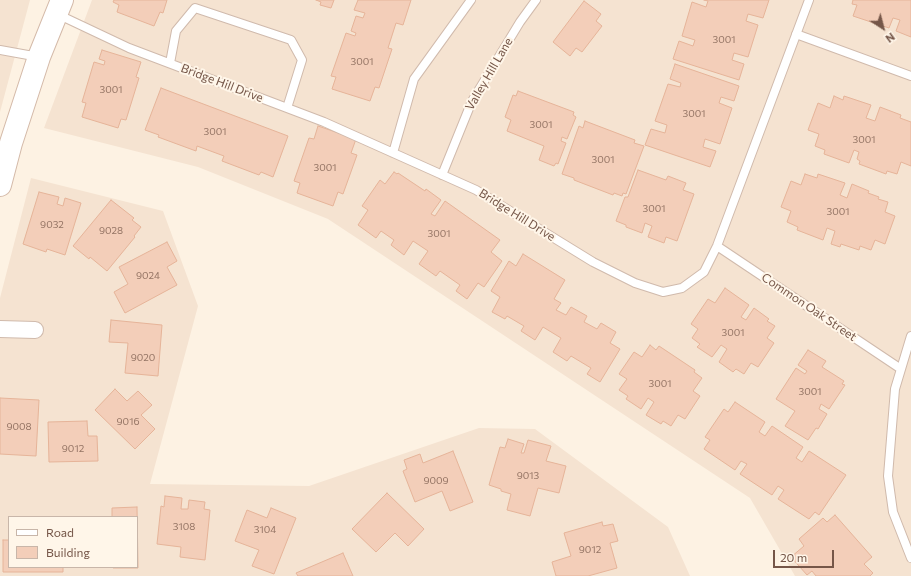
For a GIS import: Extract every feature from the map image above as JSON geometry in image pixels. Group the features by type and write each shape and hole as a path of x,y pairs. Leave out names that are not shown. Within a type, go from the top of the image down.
{"street":[{"path":"0,185 11,143 39,57 59,7"},
{"path":"0,329 35,330"}],"lane":[{"path":"393,153 414,79 471,0"},
{"name":"Valley Hill Lane","path":"442,174 472,101 520,22 536,0"},
{"name":"Bridge Hill Drive","path":"59,7 129,48 324,122 476,190 593,262 634,283 663,292 682,288 704,272 717,246 809,0"},
{"path":"170,64 176,31 195,8 291,40 302,60 287,108"},
{"path":"796,34 911,76"},
{"path":"0,50 39,57"},
{"name":"Common Oak Street","path":"717,246 901,369"},
{"path":"911,336 895,390 888,476 893,512 911,558"}],"shaded area":[{"path":"0,0 30,0 0,112"},
{"path":"92,0 911,0 911,576 795,576 750,498 328,219 198,167 44,128"},
{"path":"31,178 163,211 198,306 150,484 309,486 479,428 535,429 668,527 690,576 0,576 0,298"}],"building":[{"path":"114,0 167,0 163,13 160,12 154,26 117,12 119,5 113,2"},
{"path":"316,0 334,0 331,8 320,5 321,2"},
{"path":"358,0 411,0 403,25 396,23 388,48 392,49 379,88 375,87 370,101 332,89 336,77 331,76 346,33 355,36 356,33 351,31 356,16 363,18 365,13 354,10"},
{"path":"704,0 769,0 763,18 748,14 746,21 758,25 748,57 734,53 732,60 744,64 739,80 673,59 679,41 693,46 695,40 682,36 692,2 706,7 708,1"},
{"path":"853,0 911,0 911,37 896,31 900,20 893,18 889,28 853,16 857,5 852,4"},
{"path":"584,1 601,14 596,21 602,26 582,52 576,48 570,56 553,42"},
{"path":"102,50 141,62 136,77 139,78 126,120 121,119 118,128 82,117 86,103 82,102 94,62 104,65 105,61 99,59"},
{"path":"675,64 739,86 734,101 721,97 719,103 732,108 720,144 705,139 703,147 716,151 710,167 645,145 651,129 665,133 667,125 655,121 668,84 680,87 681,83 670,79"},
{"path":"161,88 288,136 273,177 261,172 259,175 222,161 224,156 197,146 196,151 158,137 159,135 145,130"},
{"path":"518,91 574,112 573,115 576,117 567,139 562,137 561,141 566,143 558,164 556,163 554,166 539,160 544,146 507,131 511,120 505,117 513,95 516,96"},
{"path":"834,96 843,100 844,96 871,105 866,118 875,121 880,107 901,115 900,118 911,122 911,166 901,162 897,174 887,171 886,174 859,164 860,161 857,159 859,152 854,150 849,163 824,154 825,150 815,146 819,134 808,130 818,103 830,108"},
{"path":"585,121 635,140 634,143 644,146 626,194 623,193 622,196 614,193 613,195 562,174 579,126 583,128"},
{"path":"318,126 356,139 351,153 357,155 343,194 338,192 333,206 297,193 300,183 294,181 309,138 314,139"},
{"path":"638,170 666,180 668,176 686,183 683,190 694,194 677,241 666,237 664,243 648,237 652,226 645,223 642,233 626,227 626,225 616,221 625,197 628,197"},
{"path":"394,172 397,174 398,173 425,191 426,189 441,200 431,214 435,216 445,201 500,240 491,252 502,261 484,287 478,283 467,299 456,291 460,285 440,271 436,276 419,264 428,251 413,241 404,255 391,245 394,240 381,231 376,238 358,225 368,210 362,206 380,180 385,184"},
{"path":"805,174 817,178 818,174 845,183 840,195 847,198 852,184 869,191 868,193 879,197 878,199 888,202 885,212 895,216 885,244 875,240 871,250 860,246 859,250 841,244 840,247 831,244 835,231 827,228 823,240 797,230 798,227 787,222 791,211 781,207 791,181 801,185"},
{"path":"39,192 59,197 57,204 63,206 65,198 81,203 65,255 47,249 46,252 23,244"},
{"path":"111,200 134,218 132,220 141,227 134,236 135,237 107,271 90,257 89,259 73,246"},
{"path":"167,242 177,261 167,267 177,285 125,313 114,292 128,284 119,267"},
{"path":"523,254 565,280 554,299 561,303 556,310 566,315 571,307 587,316 584,322 597,329 601,323 616,332 610,343 620,349 600,382 587,374 591,368 571,356 567,361 553,352 561,338 543,327 535,340 521,331 524,326 507,316 505,319 492,312 500,297 491,291 509,261 516,266"},
{"path":"725,288 749,305 741,317 746,320 754,308 769,319 767,321 775,326 767,338 774,343 758,367 751,363 744,374 736,369 733,372 719,362 727,349 721,345 712,357 697,347 700,344 692,338 698,329 691,324 708,299 715,303"},
{"path":"111,320 162,325 158,376 125,373 128,343 109,342"},
{"path":"650,345 656,350 659,346 695,370 694,372 702,378 693,391 700,396 685,419 678,415 671,426 663,421 661,424 646,415 654,402 648,398 641,409 626,399 628,396 619,390 627,379 619,374 634,352 642,357"},
{"path":"808,350 826,361 822,367 844,381 842,384 845,385 829,409 821,404 819,409 827,414 818,429 816,428 808,440 785,426 795,411 776,399 796,368 805,374 807,371 798,365"},
{"path":"115,389 127,401 138,391 152,405 141,415 155,429 135,449 95,410"},
{"path":"0,398 39,400 36,456 0,454"},
{"path":"735,402 765,422 759,432 765,436 772,426 803,447 796,458 802,462 809,451 846,475 819,515 815,512 809,519 778,499 784,490 778,486 772,495 740,474 747,464 741,461 735,470 704,449 710,440 705,437 724,409 728,412"},
{"path":"87,421 88,436 97,436 98,461 49,462 48,422"},
{"path":"508,439 524,444 521,453 524,453 528,440 551,446 546,461 566,466 559,493 538,488 530,516 507,510 511,494 489,485 500,447 505,448"},
{"path":"453,451 473,502 450,511 442,491 415,502 403,471 407,469 404,460 420,454 423,463"},
{"path":"387,493 424,529 408,546 395,533 376,552 352,529"},
{"path":"165,496 182,498 181,509 188,509 189,500 205,502 204,509 210,510 205,560 180,557 181,547 157,544 161,506 164,507"},
{"path":"137,507 137,516 112,516 112,508"},
{"path":"271,508 296,518 274,574 252,566 259,550 235,541 247,510 267,518"},
{"path":"835,515 872,557 864,564 873,573 870,576 816,576 812,571 807,575 791,557 804,546 799,539 823,518 827,522"},
{"path":"602,522 603,526 613,524 618,541 610,543 617,568 588,576 556,576 552,562 571,556 564,533"},
{"path":"3,540 8,540 8,568 63,568 63,572 3,572"},
{"path":"343,553 353,576 298,576 296,573"}]}
